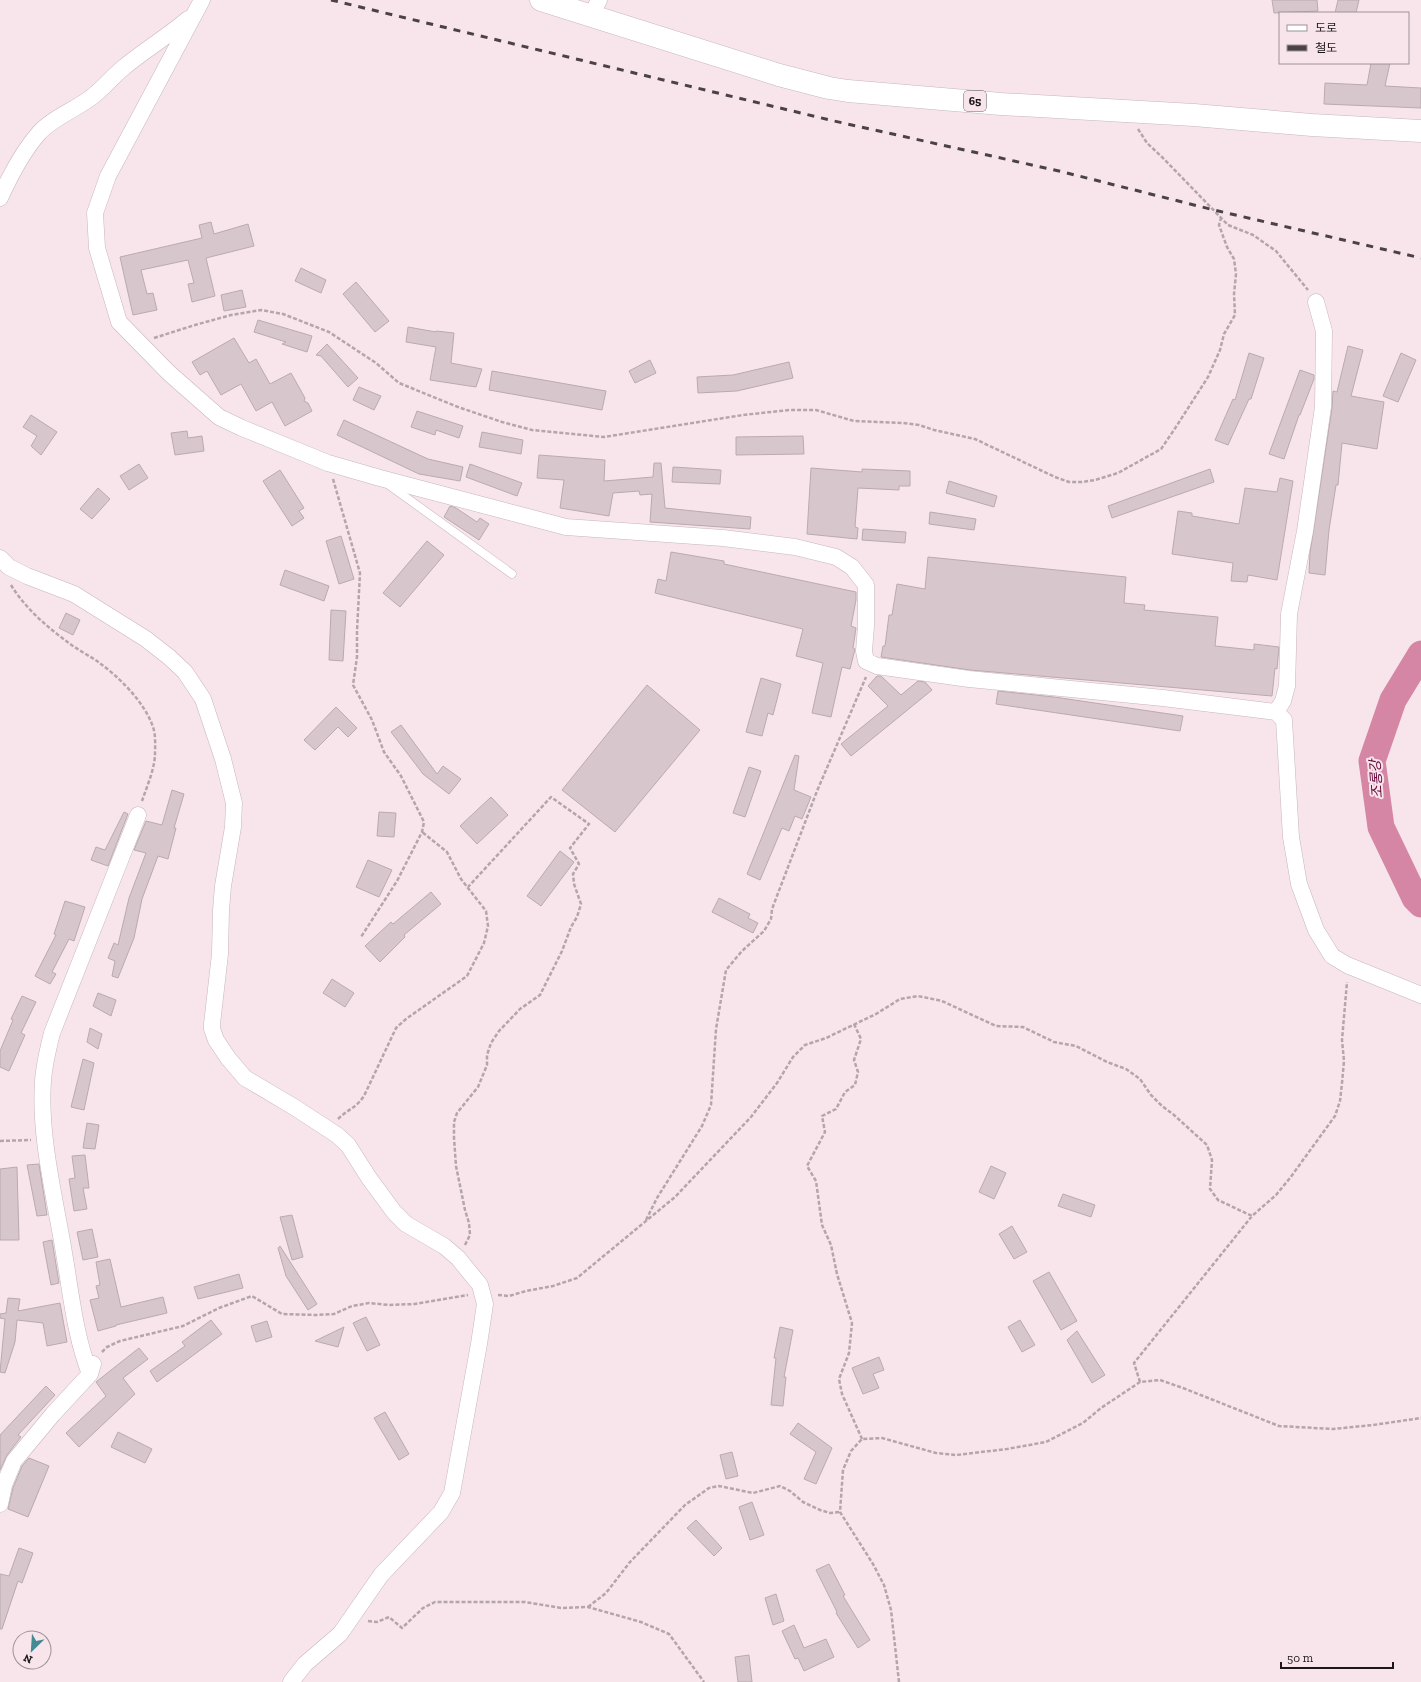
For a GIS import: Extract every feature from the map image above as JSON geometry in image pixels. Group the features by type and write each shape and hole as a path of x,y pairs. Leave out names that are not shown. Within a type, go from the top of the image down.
{"main road":[{"name":"65","path":"541,0 595,8 779,75 829,88 888,95 1135,112 1194,114 1312,125 1421,131"}],"street":[{"path":"0,198 12,174 39,132 91,98 123,68 172,34 200,6"},
{"path":"200,6 108,176 96,213 97,248 118,322 169,373 219,417 328,463 566,527 722,538 795,547 836,556 852,567 866,585 866,626 864,651 866,661 877,666 969,679 1163,698 1276,712 1284,720 1291,837 1299,884 1316,930 1332,956 1347,965 1421,995"},
{"path":"1276,712 1283,701 1287,686 1290,607 1305,531 1324,407 1324,331 1316,302"},
{"path":"0,558 9,567 26,576 74,594 146,639 185,672 203,700 223,759 234,803 233,827 223,886 221,910 220,954 212,1029 216,1040 228,1058 245,1078 330,1131 348,1145 369,1178 394,1212 406,1224 444,1246 458,1258 480,1285 485,1304 452,1493 441,1512 381,1575 340,1634 305,1664 291,1682"},
{"path":"0,1504 4,1484 14,1461 92,1366 83,1356 70,1290 45,1140 42,1104 43,1080 46,1056 52,1033 138,815"}],"lane":[{"path":"380,478 512,574"}],"path":[{"path":"1135,112 1138,128 1147,144 1163,158 1228,225 1253,235 1276,252 1302,282 1316,302"},
{"path":"141,344 158,336 195,324 231,315 261,310 282,314 329,332 376,363 399,383 458,407 502,422 532,430 604,438 743,415 789,410 816,410 854,421 903,422 975,439 1055,477 1069,482 1082,482 1095,480 1118,473 1161,449 1208,377 1220,350 1224,334 1235,315 1234,294 1236,274 1234,259 1227,247 1218,225 1221,218"},
{"path":"328,463 360,573 357,631 358,657 353,685 372,720 384,752 401,776 424,822 422,832 397,881 361,936"},
{"path":"8,580 16,593 40,620 68,643 97,661 120,681 143,710 154,728 155,755 152,773 138,815"},
{"path":"645,1221 657,1198 702,1126 711,1105 716,1029 726,970 738,955 764,931 771,918 772,909 817,792 872,664"},
{"path":"458,1258 470,1235 469,1223 456,1166 454,1122 457,1113 478,1087 487,1065 487,1055 491,1043 498,1031 520,1008 540,995 566,942 581,904 574,884 573,874 579,864 570,848 589,824 551,797 468,887"},
{"path":"330,1131 339,1118 357,1106 364,1096 396,1028 406,1019 467,976 480,954 484,943 488,926 486,911 455,868 447,852 422,832"},
{"path":"1140,1382 1134,1363 1252,1216 1276,1195 1290,1178 1335,1116 1340,1101 1343,1069 1342,1040 1347,987 1347,965"},
{"path":"92,1366 107,1347 120,1341 183,1326 219,1308 252,1296 282,1314 317,1315 334,1314 352,1306 369,1303 390,1305 414,1304 441,1298 482,1294 509,1296 553,1286 577,1278 675,1197 751,1117 777,1083 793,1057 805,1045 826,1038 876,1014 900,998 918,996 942,1001 996,1026 1023,1027 1054,1042 1076,1046 1107,1062 1126,1069 1140,1079 1151,1095 1162,1106 1207,1145 1212,1160 1210,1189 1218,1200 1252,1216"},
{"path":"854,1024 861,1040 854,1060 858,1072 855,1085 845,1092 836,1109 822,1116 825,1132 807,1166 816,1181 822,1225 831,1245 837,1274 852,1323 848,1353 839,1378 842,1394 862,1439"},
{"path":"0,1141 45,1140"},
{"path":"899,1682 891,1610 884,1585 873,1564 840,1512 843,1470 851,1451 862,1439 882,1438 936,1453 956,1455 1007,1449 1046,1442 1083,1423 1140,1382 1160,1380 1279,1426 1333,1429 1421,1418"},
{"path":"588,1607 606,1593 630,1562 685,1505 709,1488 719,1486 753,1493 780,1486 790,1491 803,1502 820,1510 830,1513 840,1512"},
{"path":"351,1619 378,1622 390,1618 402,1628 423,1608 435,1602 525,1602 561,1608 588,1607 642,1622 669,1634 704,1682"}],"building":[{"path":"1272,0 1317,0 1318,11 1274,13"},
{"path":"1338,0 1359,0 1356,12 1335,12"},
{"path":"1371,64 1390,64 1385,86 1421,88 1421,108 1324,104 1325,83 1367,85"},
{"path":"211,222 214,234 248,224 254,246 206,258 215,296 192,302 188,284 194,283 188,260 141,270 147,294 153,293 157,310 133,315 120,257 202,238 199,225"},
{"path":"301,268 326,280 321,293 295,281"},
{"path":"356,282 389,321 375,332 343,294"},
{"path":"242,290 246,307 224,311 221,295"},
{"path":"258,320 312,336 307,352 282,344 286,342 254,332"},
{"path":"408,327 436,332 454,333 451,363 482,369 476,387 430,380 436,347 406,342"},
{"path":"234,338 249,363 256,359 270,384 291,373 305,398 304,401 308,403 312,411 285,426 272,402 256,411 241,384 221,395 207,371 200,375 192,362"},
{"path":"327,344 358,378 348,387 321,356 316,355"},
{"path":"1348,346 1363,350 1351,396 1384,402 1377,449 1342,443 1338,485 1336,485 1329,530 1325,575 1309,573 1310,553 1332,408 1333,391 1337,392"},
{"path":"1249,353 1264,358 1251,399 1249,399 1228,445 1215,440 1233,399 1235,400"},
{"path":"1401,353 1416,360 1398,402 1383,396"},
{"path":"650,360 656,373 635,383 629,371"},
{"path":"789,362 793,378 737,391 698,393 697,377 733,375"},
{"path":"1300,370 1314,375 1314,379 1299,415 1284,459 1269,454"},
{"path":"492,371 606,391 602,410 489,390"},
{"path":"359,387 381,396 374,410 353,400"},
{"path":"417,411 463,426 459,438 436,430 435,435 411,427"},
{"path":"31,415 57,432 41,455 31,446 37,436 23,427"},
{"path":"344,420 428,459 463,467 460,481 419,474 337,435"},
{"path":"187,431 188,438 202,436 204,451 175,455 171,433"},
{"path":"482,432 523,440 521,454 479,447"},
{"path":"803,436 804,454 736,455 736,437"},
{"path":"539,455 605,460 604,481 653,477 654,463 661,463 665,508 751,517 750,529 650,522 652,494 640,495 639,491 613,493 609,516 560,508 564,480 537,478"},
{"path":"139,464 148,478 129,490 120,476"},
{"path":"470,464 522,483 517,496 466,477"},
{"path":"673,467 721,470 720,484 672,482"},
{"path":"811,468 862,472 862,469 910,471 910,486 899,486 899,490 858,488 855,527 858,528 857,539 807,534"},
{"path":"1210,469 1214,482 1112,518 1108,506"},
{"path":"280,470 304,508 299,511 304,518 292,526 263,481"},
{"path":"1280,478 1293,481 1277,580 1248,575 1247,582 1231,581 1233,563 1172,554 1178,511 1192,513 1192,516 1239,524 1245,488 1277,492"},
{"path":"949,481 997,496 994,507 946,493"},
{"path":"98,488 110,499 92,519 80,509"},
{"path":"450,506 456,508 477,522 480,518 489,524 479,540 444,517"},
{"path":"930,512 976,519 974,530 929,524"},
{"path":"863,529 906,532 905,543 862,540"},
{"path":"341,536 354,579 339,584 326,541"},
{"path":"427,541 444,555 400,607 383,593"},
{"path":"671,552 724,561 724,564 856,592 851,626 856,628 853,648 855,649 850,669 842,667 831,717 812,713 823,663 796,656 803,629 655,593 658,579 666,581"},
{"path":"928,557 1126,577 1124,603 1145,605 1144,610 1218,617 1215,646 1254,650 1254,644 1279,647 1272,696 970,670 881,657 883,646 885,646 889,615 892,615 897,584 925,589"},
{"path":"285,570 329,586 324,601 280,585"},
{"path":"331,610 346,611 343,661 329,660"},
{"path":"66,613 80,620 73,635 59,628"},
{"path":"877,676 881,676 901,695 918,681 925,682 932,690 851,756 841,744 888,706 868,686"},
{"path":"761,678 781,684 773,715 768,713 762,736 746,732"},
{"path":"647,685 700,730 615,832 562,790"},
{"path":"998,691 1054,697 1183,716 1180,731 996,704"},
{"path":"336,707 357,728 348,737 338,727 315,750 304,740"},
{"path":"401,725 437,774 443,766 461,779 449,794 423,774 391,732"},
{"path":"795,755 799,756 794,790 811,797 802,819 795,816 789,831 782,828 760,880 747,874"},
{"path":"749,767 761,771 745,817 733,813"},
{"path":"172,790 184,794 174,828 176,828 168,859 158,856 142,899 134,938 118,978 112,976 115,961 108,958 114,943 118,945 129,898 146,853 134,850 146,821 162,825"},
{"path":"491,797 508,815 477,844 460,826"},
{"path":"124,812 128,814 108,866 91,860 96,847 105,850"},
{"path":"379,812 396,813 394,837 377,836"},
{"path":"560,851 574,862 541,906 527,896"},
{"path":"368,860 392,870 379,897 356,887"},
{"path":"431,892 441,904 404,935 405,937 380,962 365,946 391,922 393,924"},
{"path":"719,898 750,914 748,918 758,923 753,933 712,912"},
{"path":"65,901 85,907 74,941 69,939 52,972 56,974 50,984 35,976 56,935 54,934"},
{"path":"332,979 354,993 345,1007 323,993"},
{"path":"98,993 116,1000 111,1016 93,1006"},
{"path":"22,996 36,1002 21,1033 25,1035 9,1071 0,1067 0,1051 13,1020 11,1019"},
{"path":"90,1028 102,1034 98,1049 87,1042"},
{"path":"83,1059 94,1063 84,1110 71,1107"},
{"path":"87,1123 99,1125 95,1149 83,1148"},
{"path":"85,1155 89,1188 83,1188 87,1209 74,1211 69,1179 75,1178 72,1156"},
{"path":"39,1164 47,1215 37,1216 27,1165"},
{"path":"991,1166 1006,1173 994,1199 979,1192"},
{"path":"17,1167 19,1240 0,1240 0,1169"},
{"path":"1063,1194 1095,1205 1091,1217 1058,1206"},
{"path":"292,1215 303,1257 292,1260 280,1217"},
{"path":"1012,1226 1027,1252 1014,1259 999,1234"},
{"path":"92,1229 98,1257 83,1260 77,1232"},
{"path":"52,1240 59,1283 51,1285 43,1242"},
{"path":"280,1246 317,1304 308,1310 286,1276 278,1248"},
{"path":"110,1259 121,1307 163,1297 167,1313 116,1325 98,1331 90,1300 99,1298 96,1286 100,1285 96,1262"},
{"path":"1049,1272 1077,1321 1061,1330 1033,1281"},
{"path":"239,1274 243,1288 198,1299 194,1287"},
{"path":"8,1298 20,1299 18,1311 60,1303 67,1342 47,1346 43,1323 17,1320 15,1342 5,1373 0,1372 5,1319 0,1318 0,1314 6,1313"},
{"path":"366,1317 380,1345 367,1351 353,1323"},
{"path":"211,1320 222,1334 157,1382 150,1371 185,1346 182,1342"},
{"path":"1020,1320 1035,1345 1022,1352 1008,1327"},
{"path":"267,1321 272,1337 256,1342 251,1326"},
{"path":"344,1327 338,1347 315,1341"},
{"path":"780,1327 793,1330 784,1377 786,1377 783,1406 771,1405 776,1358 774,1358"},
{"path":"1077,1331 1105,1375 1092,1383 1067,1340"},
{"path":"139,1348 148,1359 123,1378 135,1394 79,1447 66,1433 106,1396 96,1382"},
{"path":"879,1357 884,1370 873,1374 879,1388 863,1394 852,1368"},
{"path":"46,1386 55,1395 18,1435 21,1437 7,1455 0,1470 0,1435"},
{"path":"385,1412 409,1454 399,1460 374,1418"},
{"path":"798,1423 832,1448 816,1484 804,1479 816,1452 790,1434"},
{"path":"118,1432 152,1449 145,1463 111,1447"},
{"path":"732,1452 738,1476 726,1479 720,1455"},
{"path":"29,1458 49,1466 28,1517 8,1509 13,1488 22,1466"},
{"path":"752,1502 764,1535 750,1540 739,1507"},
{"path":"696,1520 722,1548 714,1556 687,1528"},
{"path":"19,1548 33,1553 22,1583 18,1581 2,1629 0,1629 0,1574 9,1576"},
{"path":"829,1564 845,1595 843,1596 870,1640 858,1648 836,1613 837,1612 816,1570"},
{"path":"776,1594 784,1621 773,1625 765,1598"},
{"path":"794,1625 804,1648 826,1639 834,1657 804,1671 798,1658 795,1659 782,1631"},
{"path":"749,1655 752,1682 738,1682 735,1657"}],"waterway":[{"name":"조롱강","path":"1421,654 1393,700 1372,761 1381,827 1415,898 1421,904"}],"railway":[{"path":"331,0 834,121 1059,171 1214,210 1421,258"}]}
